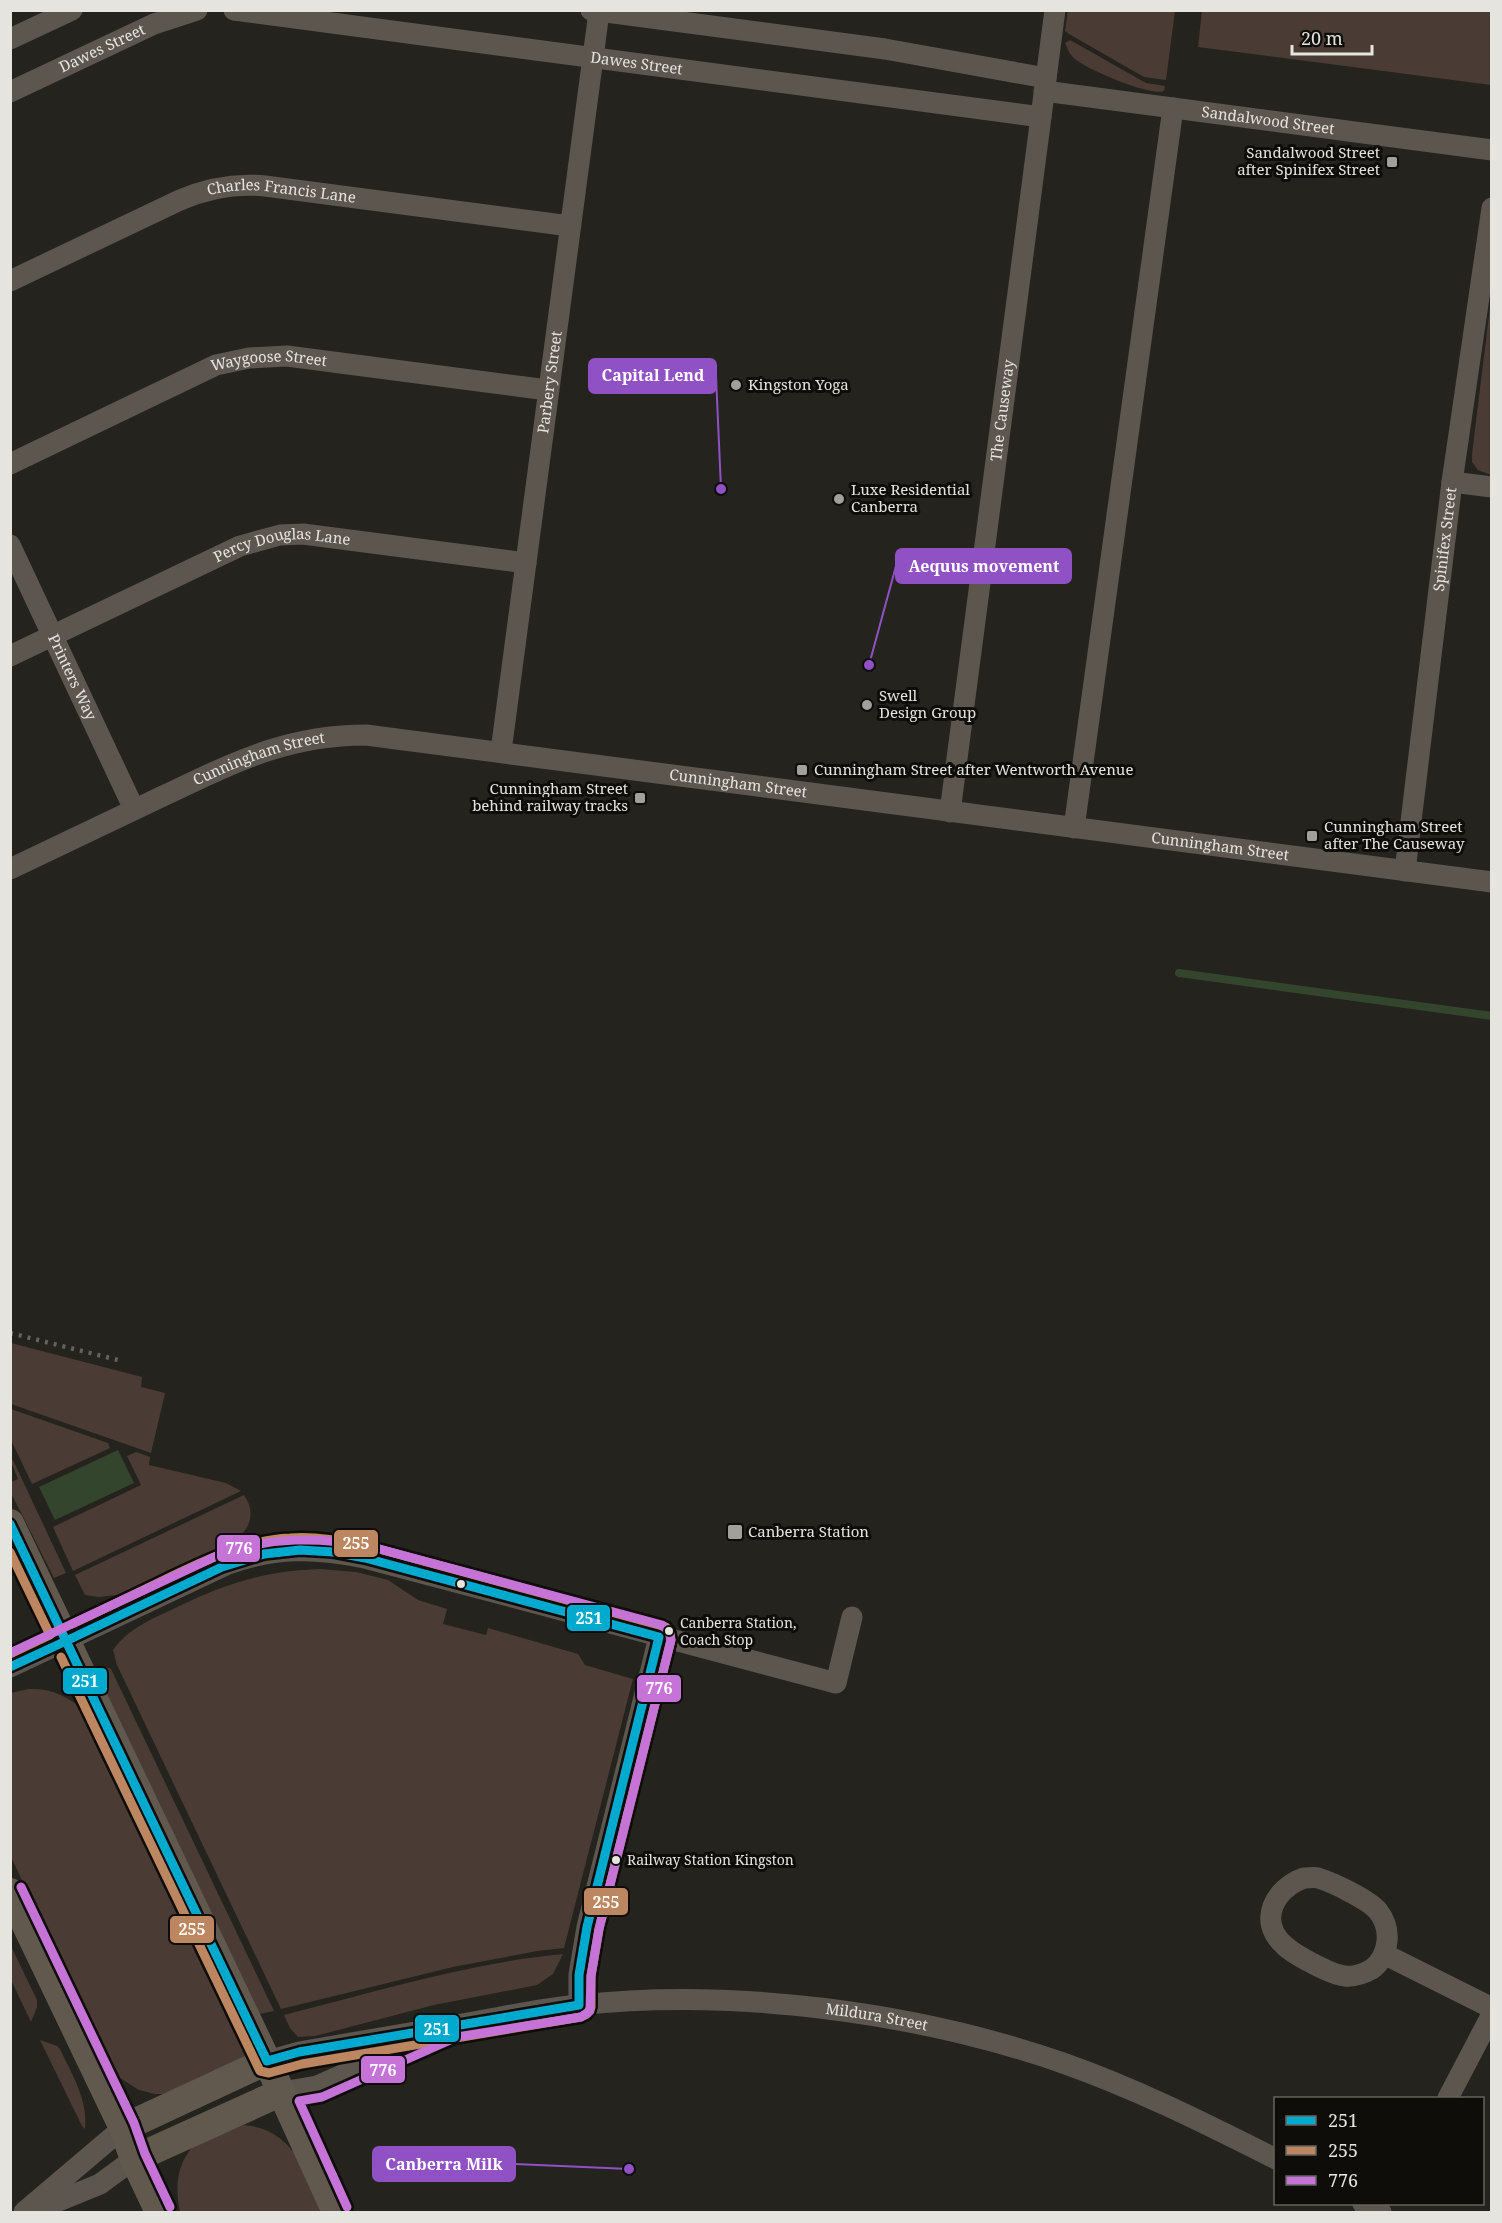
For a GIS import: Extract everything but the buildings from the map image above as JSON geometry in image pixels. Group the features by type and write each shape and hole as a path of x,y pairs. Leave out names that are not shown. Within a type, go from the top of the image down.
{"main road":[{"path":"10,1524 282,2092 336,2212"},
{"path":"10,1892 123,2128 159,2212"},
{"path":"123,2128 267,2061"},
{"path":"134,2158 282,2092"}],"street":[{"path":"10,39 72,10"},
{"name":"Dawes Street","path":"234,10 1041,117"},
{"name":"The Causeway","path":"950,812 1055,10"},
{"name":"Dawes Street","path":"10,92 154,24 192,11"},
{"path":"595,11 885,49 1045,85"},
{"name":"Parbery Street","path":"501,752 593,57 595,11"},
{"name":"Sandalwood Street","path":"1045,85 1173,108 1491,150"},
{"path":"1074,828 1173,108"},
{"name":"Charles Francis Lane","path":"10,280 189,196 233,185 265,186 570,226"},
{"name":"Spinifex Street","path":"1405,871 1452,482 1491,208"},
{"name":"Waygoose Street","path":"10,464 216,365 249,358 287,356 548,390"},
{"path":"1452,482 1491,488"},
{"name":"Percy Douglas Lane","path":"10,656 240,546 280,535 295,533 327,536 526,563"},
{"name":"Printers Way","path":"10,545 134,809"},
{"name":"Cunningham Street","path":"10,869 232,763 268,749 304,740 366,735 1491,882"},
{"path":"10,1667 228,1564 262,1553 304,1550 365,1558 836,1683 852,1617"},
{"path":"579,2005 579,1975 587,1927 659,1637"},
{"path":"1304,1878 1317,1878 1329,1882 1378,1910 1385,1922 1388,1935 1384,1954 1371,1969 1359,1975 1345,1976 1332,1972 1284,1946 1272,1924 1271,1911 1275,1899 1282,1889 1304,1878"},
{"path":"1384,1954 1491,2008"},
{"name":"Mildura Street","path":"267,2061 299,2052 579,2005 692,2001 763,2004 885,2018 958,2032 1065,2064 1177,2109 1274,2158"},
{"path":"1450,2097 1491,2014"},
{"name":"Mildura Street","path":"282,2092 317,2086 454,2025"},
{"path":"24,2212 123,2128"},
{"path":"30,2212 100,2184 134,2158"},
{"path":"1365,2205 1381,2212"}],"shaded area":[{"path":"1068,11 1175,11 1166,80 1144,77 1069,34 1065,31"},
{"path":"1202,11 1491,11 1491,85 1198,47"},
{"path":"1070,40 1146,83 1165,86 1164,91 1157,92 1133,86 1081,63 1073,57 1065,43"},
{"path":"1491,299 1492,475 1478,470 1472,462"},
{"path":"11,1343 142,1377 141,1387 165,1393 151,1453 11,1404"},
{"path":"11,1409 108,1443 110,1448 32,1484 11,1440"},
{"path":"118,1450 134,1483 55,1520 39,1487"},
{"path":"136,1452 150,1457 149,1465 226,1483 241,1491 73,1571 53,1527 141,1485 127,1456"},
{"path":"13,1460 66,1573 54,1578 11,1493 11,1482 18,1479 11,1462"},
{"path":"244,1495 250,1508 250,1520 248,1526 234,1541 117,1595 99,1597 85,1595 75,1575"},
{"path":"320,1569 356,1572 388,1580 418,1600 447,1609 443,1624 486,1635 488,1628 578,1654 585,1665 633,1679 564,1948 453,1967 281,2009 117,1665 113,1650 140,1625 210,1592 262,1576"},
{"path":"106,1667 111,1669 274,2011 259,2014 108,1697"},
{"path":"28,1689 59,1694 85,1712 253,2059 173,2094 155,2094 139,2090 120,2078 110,2065 11,1857 11,1693"},
{"path":"10,1944 37,2000 37,2007 31,2022 11,1980"},
{"path":"563,1954 553,1974 537,1985 434,2005 315,2036 298,2037 290,2028 284,2015 457,1971"},
{"path":"40,2040 60,2049 82,2097 85,2129 82,2126"},
{"path":"244,2125 275,2135 287,2144 304,2168 325,2212 180,2212 178,2177 188,2153 194,2145"}],"waterway":[{"path":"1179,973 1492,1016"}],"railway":[{"path":"10,1333 122,1361"}],"transit line":[{"name":"251","path":"10,1524 66,1641"},
{"name":"255","path":"61,1657 260,2071 269,2073 302,2064 581,2017 587,2014 591,2007 591,1976 599,1929 671,1640 666,1627 368,1546 310,1538 273,1540 241,1547 194,1566 72,1624"},
{"name":"776","path":"10,1653 223,1553 259,1544 295,1540 331,1541 368,1546 662,1625 669,1631 671,1640 599,1929 591,1976 590,2011 581,2017 457,2037 322,2097 299,2101 347,2207"},
{"name":"251","path":"300,1550 333,1552 365,1558 659,1637 587,1927 579,1975 579,2005 299,2052 267,2061 66,1641 222,1567 264,1554 300,1550"},
{"name":"255","path":"10,1552 50,1635 10,1654"},
{"name":"251","path":"10,1667 66,1641"},
{"name":"776","path":"21,1887 134,2123 145,2154 170,2207"}],"place":[{"name":"Sandalwood Street after Spinifex Street","path":"1392,162"},
{"name":"Kingston Yoga","path":"736,385"},
{"name":"Capital Lend","path":"721,489"},
{"name":"Luxe Residential Canberra","path":"839,499"},
{"name":"Aequus movement","path":"869,665"},
{"name":"Swell Design Group","path":"867,705"},
{"name":"Cunningham Street after Wentworth Avenue","path":"802,770"},
{"name":"Cunningham Street behind railway tracks","path":"640,798"},
{"name":"Cunningham Street after The Causeway","path":"1312,836"},
{"name":"Canberra Station","path":"735,1532"},
{"name":"Canberra Station, Coach Stop","path":"669,1631"},
{"name":"Railway Station Kingston","path":"616,1860"},
{"name":"Canberra Milk","path":"629,2169"}]}
